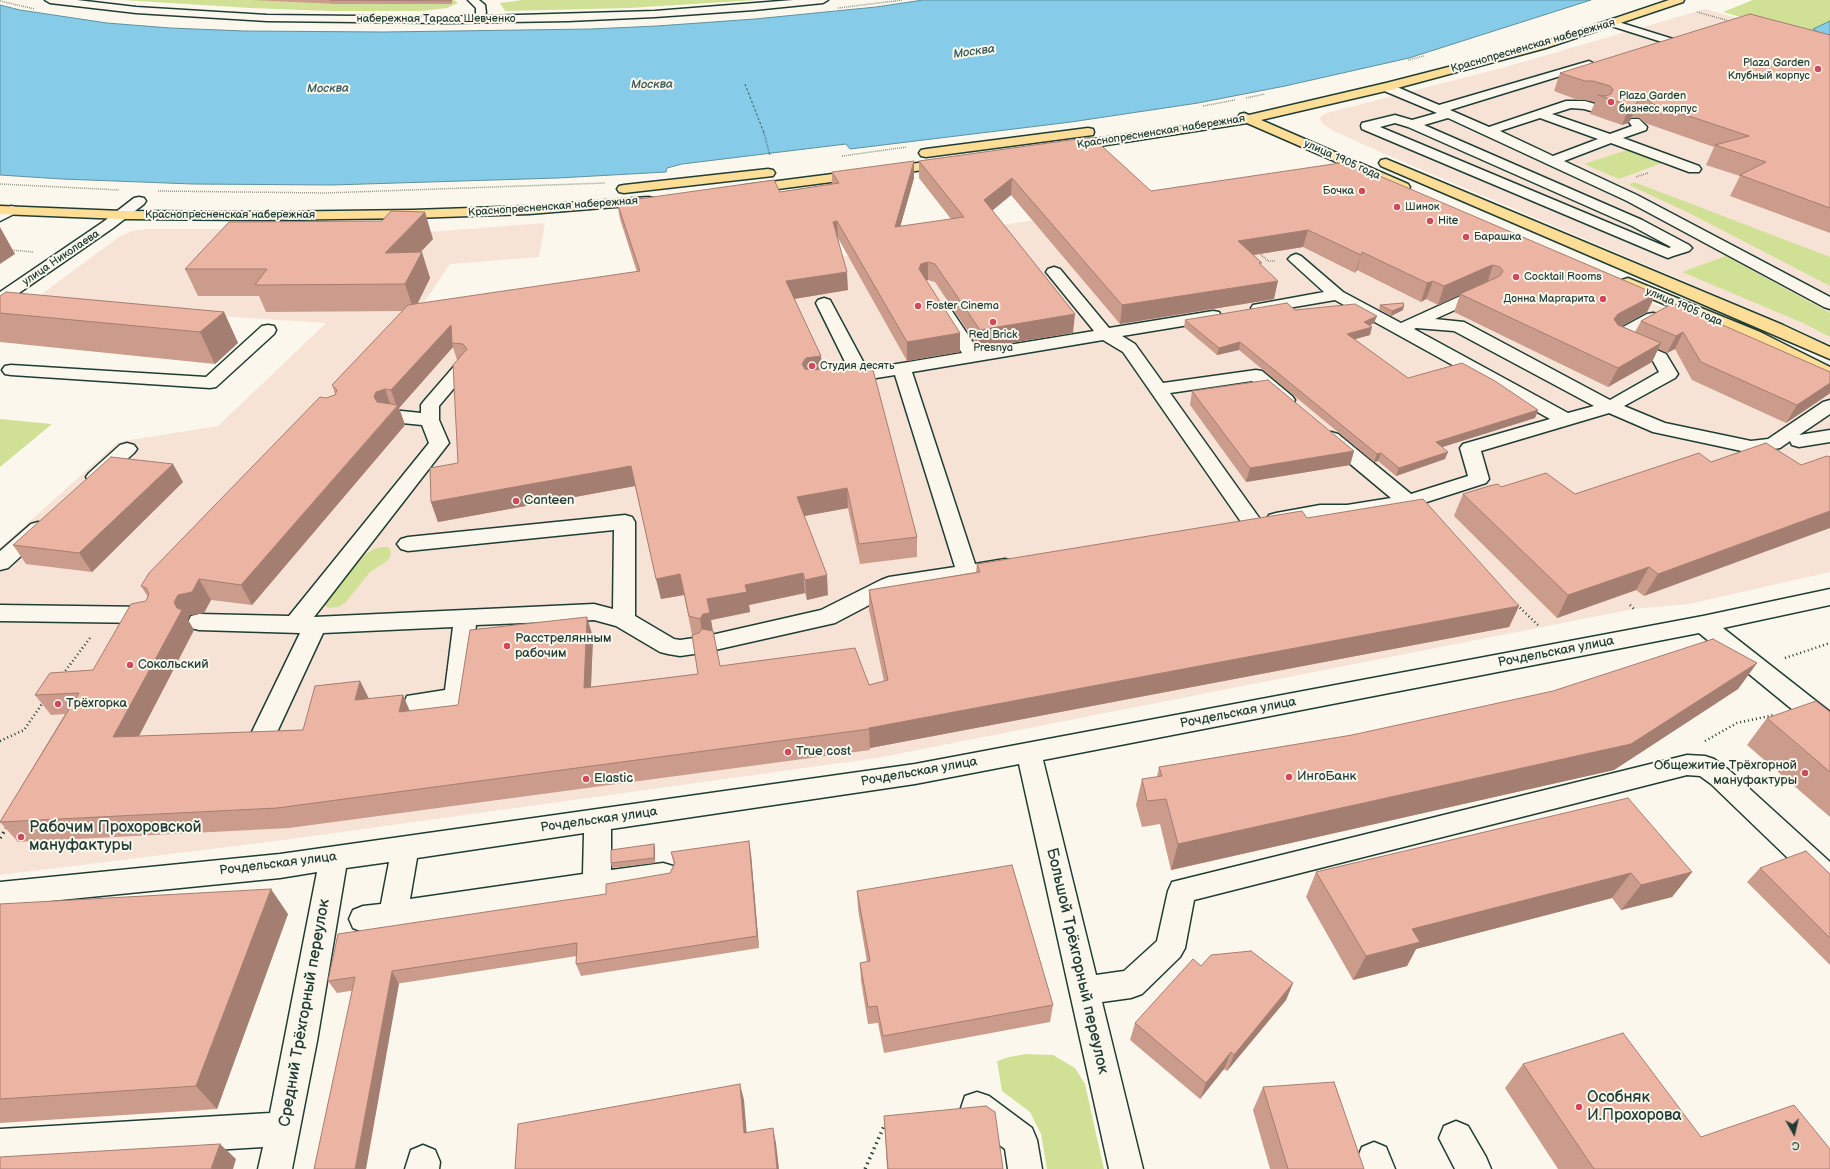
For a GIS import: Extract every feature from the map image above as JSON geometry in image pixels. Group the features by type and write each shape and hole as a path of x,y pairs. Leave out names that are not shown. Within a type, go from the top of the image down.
{"main road":[{"name":"Краснопресненская набережная","path":"1247,108 1267,115 1386,87 1488,61 1612,24 1679,0"},
{"name":"Краснопресненская набережная","path":"734,191 1107,142 1247,108 1386,87"},
{"name":"улица 1905 года","path":"1228,111 1247,108 1414,191"},
{"name":"Краснопресненская набережная","path":"568,194 668,185 806,169 1115,128 1228,111"},
{"name":"улица 1905 года","path":"1267,115 1338,144"},
{"name":"улица 1905 года","path":"1374,158 1770,326 1830,354"},
{"name":"Краснопресненская набережная","path":"118,195 139,201 157,196"},
{"name":"Краснопресненская набережная","path":"4,212 262,216 413,214 601,206 664,199"},
{"name":"улица 1905 года","path":"1612,276 1754,336 1830,374"}],"street":[{"name":"набережная Тараса Шевченко","path":"50,0 136,10 267,18 478,20 656,14 754,7 823,0"},
{"path":"473,0 481,7 481,13 478,20"},
{"path":"1612,24 1685,46"},
{"path":"1645,47 1666,41 1694,38"},
{"path":"1412,124 1599,61"},
{"path":"1386,87 1488,131 1632,198 1830,304"},
{"path":"1488,131 1570,104 1585,105 1598,109"},
{"path":"1540,114 1694,169"},
{"path":"1395,119 1412,124 1642,225 1684,248 1668,253 1366,126 1395,119"},
{"path":"1551,161 1641,127 1635,122"},
{"name":"улица Николаева","path":"0,299 122,215 139,201"},
{"path":"1621,234 1642,225"},
{"path":"1296,259 1337,295 1408,326 1564,419"},
{"path":"1054,272 1104,334 1129,348 1158,389 1243,525 1320,512 1347,512 1408,502 1479,479 1470,448 1610,406 1669,374 1660,358 1616,338 1653,318"},
{"path":"1408,326 1486,290"},
{"path":"830,381 1337,295"},
{"path":"936,299 973,356"},
{"path":"824,303 860,375"},
{"path":"1408,326 1458,326 1610,406 1660,428 1751,447 1830,436"},
{"path":"4,372 210,383 268,330"},
{"path":"262,738 305,625 366,537 439,443 430,420 430,405 462,368"},
{"path":"902,368 967,572"},
{"path":"1158,389 1256,375 1298,411"},
{"path":"1773,444 1830,406"},
{"path":"392,416 430,420"},
{"path":"1799,441 1830,420"},
{"path":"1317,426 1408,502"},
{"path":"81,491 127,449"},
{"path":"0,563 52,517"},
{"path":"408,544 625,522 624,620"},
{"path":"199,622 305,625 594,612 624,620 668,646 680,648 827,617 889,585 1027,562"},
{"name":"Рочдельская улица","path":"0,894 280,866 334,857 846,785 1029,753 1703,624 1830,596"},
{"path":"0,613 149,615"},
{"path":"416,703 456,698 466,617"},
{"path":"1703,624 1830,726"},
{"name":"Большой Трёхгорный переулок","path":"1029,753 1126,1169"},
{"path":"1084,991 1131,984 1170,948 1182,891 1688,765 1705,766 1720,777 1830,880"},
{"path":"597,884 598,820"},
{"path":"393,914 405,848"},
{"name":"Средний Трёхгорный переулок","path":"275,1169 284,1129 334,857"},
{"path":"363,919 663,875"},
{"path":"977,1108 1020,1140 1025,1169"},
{"path":"0,1146 284,1129"},
{"path":"1456,1138 1474,1169"}],"path":[{"path":"1697,12 1734,22"},
{"path":"1403,62 1429,55"},
{"path":"1247,108 1268,94"},
{"path":"1198,107 1237,100"},
{"path":"764,133 770,155"},
{"path":"840,156 910,147"},
{"path":"157,196 173,192 341,193 608,183"},
{"path":"0,184 118,195"},
{"path":"170,195 173,192"},
{"path":"8,249 38,252"},
{"path":"1256,251 1268,261 1296,259"},
{"path":"1515,604 1538,625"},
{"path":"1630,605 1634,609"},
{"path":"60,678 106,614"},
{"path":"0,741 24,730 47,698"},
{"path":"1705,766 1696,747 1737,723 1775,714"},
{"path":"0,838 8,825"},
{"path":"865,1169 887,1120"}],"shaded area":[{"path":"1705,9 1830,44 1830,345 1799,330 1380,152 1332,130 1323,124 1320,119 1321,116 1327,113 1509,66"},
{"path":"1350,173 1724,334 1830,383 1830,572 1689,604 1634,609 877,758 284,840 0,875 0,548 118,442 218,426 326,323 28,304 119,237 132,231 146,229 261,229 402,234 545,223 539,257 450,264 413,319 886,250 881,243"}],"green space":[{"path":"122,0 454,0 458,3 447,8 422,11 331,11 250,8"},
{"path":"523,0 757,0 630,8 505,11 500,3"},
{"path":"1753,0 1830,0 1830,42 1723,12"},
{"path":"1627,150 1662,163 1619,179 1584,164"},
{"path":"1634,182 1830,257 1830,286 1689,213 1629,185"},
{"path":"1726,256 1830,313 1830,337 1803,323 1682,272"},
{"path":"0,419 52,424 0,467"},
{"path":"388,547 391,551 390,557 387,561 370,572 345,603 338,607 329,608 324,605 322,602 353,562 374,549"},
{"path":"1026,1054 1053,1055 1075,1068 1085,1084 1104,1169 1047,1169 1041,1134 1030,1112 1002,1091 997,1061"}],"water":[{"name":"Москва","path":"923,0 1591,0 1409,58 1285,86 1198,103 1071,122 850,149 846,144 682,164 667,168 666,172 558,178 332,185 193,184 0,175 0,5 20,10 107,23 170,28 244,31 384,32 591,29 657,26 755,19 876,7"},
{"path":"1830,21 1830,36 1813,29"}],"building":[{"path":"337,0 450,0 452,1"},
{"path":"1750,14 1830,35 1830,208 1740,175 1766,162 1715,145 1749,136 1653,104 1647,99 1639,99 1636,104 1630,106 1598,95 1606,96 1611,94 1613,89 1610,86 1593,81 1585,81 1560,73"},
{"path":"1092,137 1151,191 1347,162 1656,294 1618,314 1614,319 1618,325 1661,343 1618,368 1460,294 1500,276 1503,271 1500,267 1493,265 1487,267 1444,286 1433,281 1427,283 1362,252 1361,255 1308,230 1238,241 1262,263 1259,263 1278,281 1122,305 1012,178 984,200 1075,314 980,330 935,264 928,262 921,264 919,269 960,333 907,342 837,221 833,222 847,272 786,281 821,356 806,358 802,364 805,369 812,370 872,366 917,537 859,544 847,488 797,497 827,575 805,580 803,573 745,585 747,592 707,599 710,613 703,614 700,619 689,616 680,574 656,579 631,466 431,502 430,468 458,463 453,365 467,349 463,344 452,343 451,325 391,390 385,389 376,392 374,397 377,402 398,405 241,585 199,579 192,592 178,595 174,602 177,608 182,610 113,737 303,730 315,686 360,681 355,700 403,695 399,712 458,705 470,630 587,617 584,688 698,674 692,635 699,633 702,629 713,631 720,666 855,648 869,685 888,680 869,590 980,572 977,564 1302,511 1307,518 1423,499 1519,606 869,729 277,808 0,822 79,693 35,695 50,673 93,670 131,604 146,601 149,594 146,588 141,586 149,573 320,397 326,398 335,395 337,390 332,385 408,305 640,271 617,202 774,180 780,192 839,183 832,172 914,161 895,227 964,217 919,161"},
{"path":"391,211 425,212 385,253 422,252 405,284 255,285 267,269 185,269 229,222 382,221"},
{"path":"6,292 224,312 200,332 0,313 0,296"},
{"path":"1670,302 1830,372 1830,383 1797,405 1701,362 1683,332 1676,336 1641,321 1668,306"},
{"path":"1287,303 1295,310 1355,304 1377,316 1364,322 1372,327 1347,334 1408,378 1462,363 1495,381 1538,410 1436,442 1448,452 1399,468 1381,453 1377,454 1240,342 1219,348 1185,320"},
{"path":"1403,303 1404,306 1392,311 1380,305"},
{"path":"1268,380 1354,451 1250,468 1192,391"},
{"path":"1766,443 1801,465 1827,456 1830,457 1830,511 1658,574 1649,567 1568,595 1463,494 1498,484 1501,487 1546,473 1575,494 1699,453 1711,462"},
{"path":"111,457 173,464 79,553 13,545"},
{"path":"1713,639 1757,663 1631,744 1178,844 1166,799 1147,801 1142,779 1162,776 1159,767 1352,735 1553,691"},
{"path":"1816,701 1830,712 1830,772 1767,718"},
{"path":"1628,798 1692,872 1641,885 1631,873 1412,929 1420,942 1366,956 1316,872"},
{"path":"749,841 757,936 576,964 577,943 392,971 355,1169 314,1169 355,977 328,981 338,934 606,894 606,884 670,873 675,863 671,852"},
{"path":"654,844 654,858 611,863 611,850"},
{"path":"1806,851 1830,874 1830,938 1760,868"},
{"path":"1012,865 1053,1005 883,1036 877,1006 868,1007 860,963 870,961 857,891"},
{"path":"271,889 196,1086 0,1099 0,904"},
{"path":"1251,951 1293,983 1234,1055 1231,1052 1206,1083 1135,1023 1193,959 1201,966 1211,955"},
{"path":"1623,1033 1701,1137 1794,1105 1830,1149 1830,1169 1594,1169 1523,1064"},
{"path":"1334,1082 1364,1169 1288,1169 1263,1087"},
{"path":"740,1084 744,1133 773,1128 777,1169 515,1169 518,1124"},
{"path":"986,1106 995,1112 1003,1169 888,1169 884,1116"},
{"path":"220,1144 211,1169 0,1169 0,1157"}],"ferry route":[{"path":"745,84 764,133"}],"place":[{"name":"Plaza Garden Клубный корпус","path":"1818,69"},
{"name":"Plaza Garden бизнесс корпус","path":"1611,102"},
{"name":"Бочка","path":"1362,191"},
{"name":"Шинок","path":"1397,207"},
{"name":"Hite","path":"1430,221"},
{"name":"Барашка","path":"1466,237"},
{"name":"Cocktail Rooms","path":"1516,277"},
{"name":"Донна Маргарита","path":"1603,299"},
{"name":"Foster Cinema","path":"918,306"},
{"name":"Red Brick Presnya","path":"993,322"},
{"name":"Студия десять","path":"812,366"},
{"name":"Canteen","path":"516,501"},
{"name":"Расстрелянным рабочим","path":"507,646"},
{"name":"Сокольский","path":"130,665"},
{"name":"Трёхгорка","path":"58,704"},
{"name":"True cost","path":"788,752"},
{"name":"Общежитие Трёхгорной мануфактуры","path":"1805,773"},
{"name":"ИнгоБанк","path":"1289,777"},
{"name":"Elastic","path":"586,779"},
{"name":"Рабочим Прохоровской мануфактуры","path":"21,837"},
{"name":"Особняк И.Прохорова","path":"1579,1107"}]}
